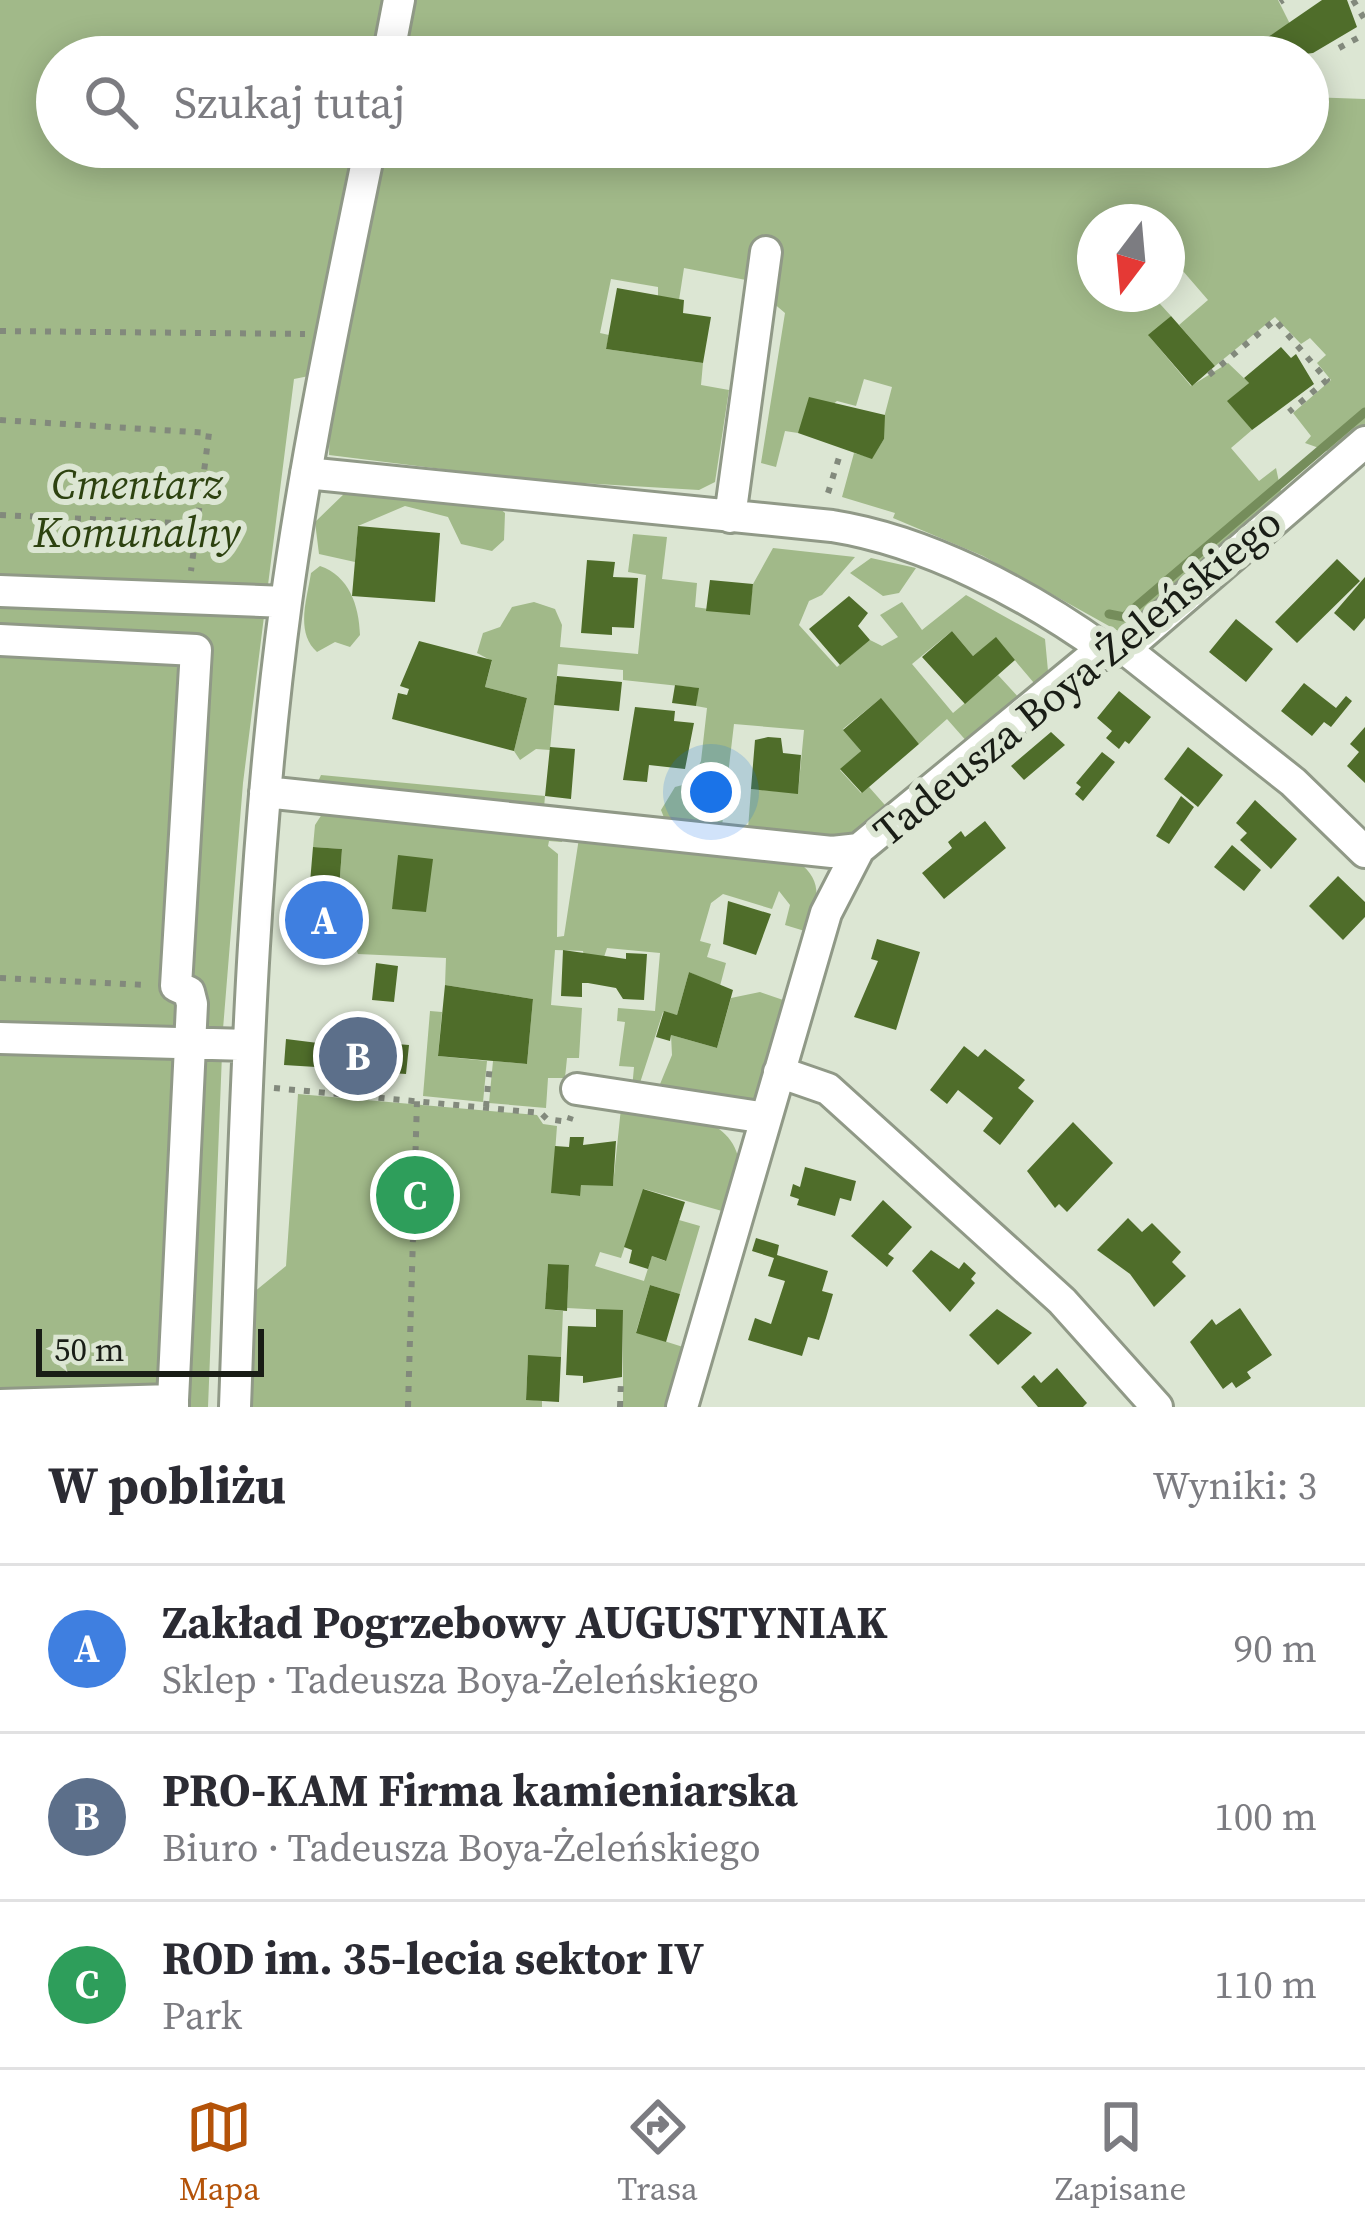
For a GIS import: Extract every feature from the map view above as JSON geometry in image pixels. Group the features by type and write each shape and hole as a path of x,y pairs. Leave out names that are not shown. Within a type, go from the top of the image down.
{"street":[{"path":"392,36 399,0"},
{"path":"235,1407 248,1045 265,792 286,602 366,168"},
{"path":"730,518 766,252"},
{"name":"Tadeusza Boya-Żeleńskiego","path":"265,792 832,852 859,849 1115,649 1365,442"},
{"path":"307,473 832,526 882,537 975,574 1115,649 1293,782 1365,852"},
{"path":"0,591 286,602"},
{"path":"0,640 196,650 176,986 189,992 192,1004 173,1403 0,1405"},
{"path":"682,1407 826,913 859,849"},
{"path":"0,1037 248,1045"},
{"path":"779,1072 828,1089 1062,1301 1157,1407"},
{"path":"577,1089 766,1118"}],"path":[{"path":"1353,0 1365,20"},
{"path":"1338,48 1365,34"},
{"path":"1209,375 1275,320 1328,380 1289,412"},
{"path":"0,331 332,334"},
{"path":"0,420 209,433 188,598"},
{"path":"828,493 841,451"},
{"path":"0,515 197,524"},
{"path":"0,978 176,986"},
{"path":"486,1107 490,1064"},
{"path":"246,1086 486,1107 569,1122 577,1089"},
{"path":"408,1407 417,1101"},
{"path":"620,1407 621,1380"}],"green space":[{"name":"Cmentarz Komunalny","path":"0,0 1278,0 1290,24 1270,36 36,36 36,168 1329,168 1329,98 1365,99 1365,426 1333,453 1305,443 1311,436 1293,413 1331,380 1317,363 1326,355 1310,338 1301,344 1275,317 1215,366 1179,325 1208,300 1185,273 1185,204 1077,204 1077,312 1167,312 1171,316 1149,336 1191,386 1228,363 1249,383 1228,401 1252,430 1231,448 1259,481 1276,468 1282,496 1118,631 983,556 893,518 895,513 842,497 854,453 872,458 884,439 882,425 892,387 864,379 856,406 837,401 798,433 785,431 776,467 761,463 785,313 746,280 684,268 679,300 658,296 658,287 611,279 600,333 609,335 606,349 703,363 701,385 729,390 715,482 699,490 530,480 329,455 332,339 324,373 294,379 243,783 223,1029 208,1407 0,1407"},
{"path":"346,492 497,506 505,513 504,540 492,551 461,544 448,517 405,506 358,526 355,562 319,554 315,522"},
{"path":"633,534 667,537 662,579 697,583 695,607 749,615 753,584 773,548 855,557 822,595 809,601 799,625 837,667 870,640 882,646 898,637 880,615 902,602 922,630 966,595 1045,639 1048,671 1034,683 996,638 973,656 952,631 912,664 953,713 998,675 1020,699 969,744 947,719 919,744 880,699 843,729 861,751 840,770 861,793 869,787 892,813 850,840 748,829 751,789 798,793 804,730 734,724 722,826 665,820 661,810 675,787 690,783 701,761 707,708 696,706 698,688 623,680 623,670 558,664 550,750 536,749 520,760 514,751 527,698 485,687 492,661 477,653 483,633 500,627 512,607 534,602 555,609 562,625 560,647 638,654 646,575 628,572"},
{"path":"871,558 916,568 899,593 883,596 850,573"},
{"path":"320,566 345,584 355,603 360,635 350,647 335,642 317,652 306,635 304,615 311,573"},
{"path":"321,775 545,796 544,808 316,786"},
{"path":"324,811 563,836 562,842 549,841 548,846 558,854 557,937 564,936 579,838 798,862 816,886 816,903 808,932 785,925 790,905 779,891 772,909 723,894 711,903 700,941 711,944 707,957 726,963 720,986 689,972 677,1015 663,1012 638,1089 632,1089 634,1067 619,1066 625,1022 617,1021 618,1008 655,1011 660,953 607,948 604,957 584,957 583,951 555,950 551,1005 582,1008 579,1058 567,1058 565,1078 548,1078 546,1108 489,1103 493,1061 527,1064 533,999 445,985 446,958 358,954 338,903 342,849 313,847 315,825"},
{"path":"760,992 789,1002 756,1106 658,1089 672,1055 671,1035 717,1048 731,998"},
{"path":"430,1011 442,1012 438,1056 487,1061 483,1102 423,1096"},
{"path":"298,1094 537,1115 543,1124 557,1126 552,1193 579,1196 581,1185 613,1185 621,1108 690,1117 720,1130 738,1156 722,1211 644,1189 621,1258 600,1252 595,1266 644,1281 652,1256 665,1261 679,1220 700,1226 680,1294 650,1285 636,1332 683,1347 668,1407 623,1407 623,1311 567,1308 569,1266 548,1264 545,1309 563,1311 561,1357 528,1356 526,1399 542,1401 542,1407 245,1407 249,1296 286,1266"}],"building":[{"path":"1322,0 1347,0 1357,27 1329,44 1329,36 1269,36"},
{"path":"617,288 684,300 683,313 711,317 703,363 606,349"},
{"path":"1171,316 1215,366 1192,386 1148,335"},
{"path":"1281,347 1291,358 1296,354 1314,384 1252,430 1227,401 1249,383 1244,378"},
{"path":"809,397 885,415 884,439 872,459 798,433"},
{"path":"358,526 440,533 435,602 352,596"},
{"path":"1337,559 1360,581 1297,643 1275,622"},
{"path":"587,560 615,562 613,577 638,578 634,628 612,627 612,635 581,633"},
{"path":"1365,577 1365,618 1354,631 1334,613"},
{"path":"710,580 753,584 750,615 706,611"},
{"path":"849,596 868,613 858,626 870,640 840,665 809,629"},
{"path":"1236,619 1273,649 1246,682 1209,652"},
{"path":"952,631 973,656 996,637 1015,660 965,704 922,657"},
{"path":"419,641 492,660 485,687 527,698 514,751 392,719 398,693 407,695 409,689 400,686"},
{"path":"557,676 622,682 619,711 554,705"},
{"path":"1304,683 1336,708 1346,696 1352,701 1331,727 1324,722 1312,736 1281,711"},
{"path":"675,685 699,688 696,706 672,703"},
{"path":"1119,691 1151,717 1119,749 1106,738 1112,731 1097,718"},
{"path":"881,698 919,744 862,793 840,769 861,751 843,730"},
{"path":"635,707 675,711 674,721 694,723 685,769 649,765 647,782 623,780"},
{"path":"1365,727 1365,783 1347,766 1359,752 1350,744"},
{"path":"1051,732 1065,745 1024,780 1011,766"},
{"path":"781,738 783,753 801,755 798,794 751,789 755,740"},
{"path":"550,747 575,749 571,799 545,796"},
{"path":"1188,747 1223,775 1198,807 1164,779"},
{"path":"1102,752 1115,762 1083,801 1075,794 1081,787 1076,783"},
{"path":"1181,796 1194,807 1169,844 1156,836"},
{"path":"1255,800 1297,839 1271,869 1240,840 1247,833 1236,823"},
{"path":"985,821 1006,848 944,899 922,873 952,848 948,842 961,831 965,837"},
{"path":"1232,845 1261,870 1244,891 1214,867"},
{"path":"313,847 342,849 338,903 359,904 355,947 305,942"},
{"path":"398,855 433,859 426,912 392,909"},
{"path":"1338,876 1365,902 1365,917 1343,940 1309,906"},
{"path":"728,901 771,914 756,955 723,944"},
{"path":"877,939 920,952 896,1030 854,1017 878,961 871,959"},
{"path":"563,950 626,959 626,953 647,954 644,1000 623,999 616,988 588,983 582,983 582,997 561,996"},
{"path":"376,963 398,966 394,1002 372,1000"},
{"path":"689,972 733,990 717,1048 671,1035 670,1041 656,1037 664,1011 677,1015"},
{"path":"445,985 533,999 527,1064 438,1056"},
{"path":"321,1038 409,1045 406,1074 319,1068"},
{"path":"286,1039 318,1043 316,1067 284,1065"},
{"path":"964,1046 978,1057 985,1049 1025,1080 1018,1088 1034,1101 1000,1145 983,1131 993,1118 958,1090 947,1104 930,1090"},
{"path":"1073,1122 1113,1163 1067,1212 1059,1204 1055,1208 1027,1171"},
{"path":"570,1137 584,1137 583,1145 616,1141 613,1186 581,1185 580,1196 551,1193 555,1146 569,1147"},
{"path":"805,1167 856,1181 851,1201 840,1198 835,1216 797,1205 799,1199 790,1196 793,1184 800,1187"},
{"path":"643,1189 685,1202 666,1261 652,1256 648,1269 629,1263 632,1250 624,1247"},
{"path":"883,1200 912,1227 888,1254 894,1258 887,1267 851,1236"},
{"path":"1128,1218 1142,1232 1152,1223 1181,1252 1172,1262 1186,1276 1154,1307 1130,1274 1097,1250"},
{"path":"756,1238 779,1245 777,1255 828,1271 822,1291 833,1294 826,1318 819,1340 808,1337 802,1356 748,1340 755,1318 771,1324 785,1281 768,1276 774,1258 752,1251"},
{"path":"931,1250 959,1269 964,1262 976,1273 971,1279 975,1283 950,1312 912,1271"},
{"path":"548,1264 569,1265 567,1311 545,1309"},
{"path":"650,1285 680,1294 666,1342 636,1333"},
{"path":"1240,1308 1272,1355 1247,1372 1251,1378 1236,1388 1232,1382 1223,1389 1190,1342 1212,1319 1216,1325"},
{"path":"596,1309 623,1310 622,1377 583,1383 583,1376 566,1375 568,1326 596,1327"},
{"path":"997,1309 1032,1333 998,1365 969,1335"},
{"path":"528,1355 561,1357 559,1402 526,1400"},
{"path":"1057,1368 1087,1403 1083,1407 1038,1407 1021,1387 1034,1375 1041,1383"}],"waterway":[{"path":"1109,614 1124,617 1365,412"}],"place":[{"name":"Zakład Pogrzebowy AUGUSTYNIAK","path":"324,920"},
{"name":"PRO-KAM Firma kamieniarska","path":"358,1056"},
{"name":"ROD im. 35-lecia sektor IV","path":"415,1195"}]}
